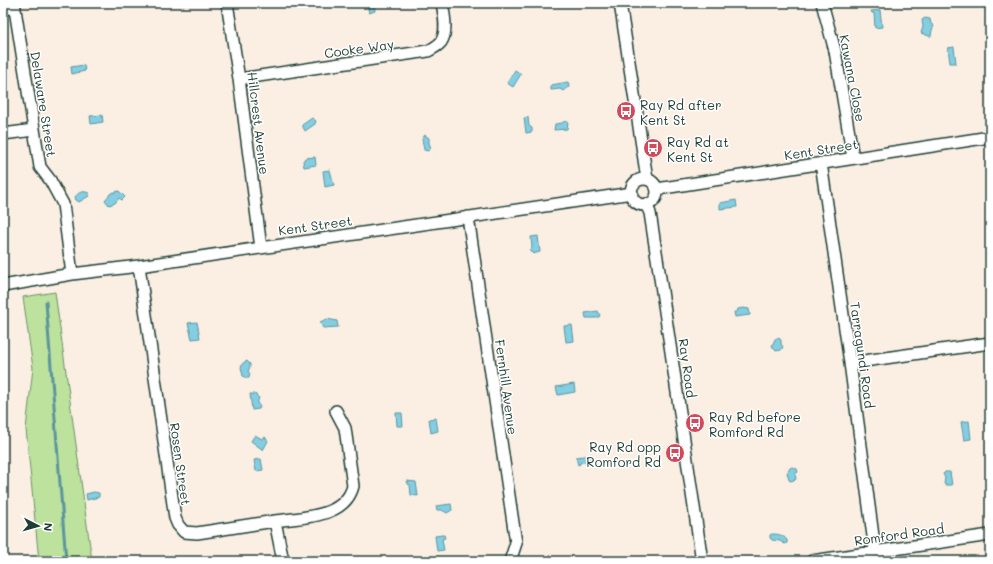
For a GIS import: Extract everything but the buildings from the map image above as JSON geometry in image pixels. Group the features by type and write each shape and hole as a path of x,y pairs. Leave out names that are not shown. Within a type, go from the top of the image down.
{"street":[{"name":"Hillcrest Avenue","path":"227,3 239,80 261,248"},
{"name":"Cooke Way","path":"239,80 428,51 441,42 442,39 444,22 442,3"},
{"path":"620,3 646,179"},
{"name":"Kawana Close","path":"822,3 835,52 853,158"},
{"path":"3,9 14,5"},
{"name":"Delaware Street","path":"14,5 40,167 50,180 63,204 72,274"},
{"path":"3,134 34,130"},
{"name":"Kent Street","path":"657,189 990,137"},
{"name":"Tarragundi Road","path":"821,163 850,362 875,551"},
{"path":"646,179 653,183 657,189 657,194 653,201 642,204 635,200 632,193 633,186 636,182 646,179"},
{"name":"Kent Street","path":"3,286 72,274 139,266 632,193"},
{"name":"Ray Road","path":"646,204 650,213 660,271 702,561"},
{"name":"Fernhill Avenue","path":"468,217 516,544 510,561"},
{"name":"Rosen Street","path":"139,266 175,518 178,525 184,532 197,533 330,512 341,505 352,492 353,486 345,428 336,411"},
{"path":"850,362 990,344"},
{"path":"275,521 283,561"},
{"name":"Romford Road","path":"812,561 990,535"}],"green space":[{"path":"55,292 92,561 39,561 26,429 33,368 23,297"}],"water":[{"path":"367,3 374,3 375,11 369,13"},
{"path":"880,10 882,27 875,28 874,13 871,11"},
{"path":"925,18 930,19 931,24 934,26 931,36 921,33 923,27 922,20"},
{"path":"954,47 956,63 950,63 948,48"},
{"path":"84,65 85,71 72,74 71,67"},
{"path":"515,70 521,74 513,87 507,83"},
{"path":"568,82 569,87 563,91 560,89 551,90 551,85"},
{"path":"102,115 103,122 91,124 90,116"},
{"path":"528,117 529,126 532,128 532,132 526,133 524,118"},
{"path":"312,118 316,121 315,124 305,131 302,125"},
{"path":"565,121 568,122 567,129 554,130 555,124"},
{"path":"425,135 429,138 431,148 428,151 424,150 422,139"},
{"path":"315,157 316,165 304,167 303,161 305,158"},
{"path":"330,170 334,185 325,187 323,171"},
{"path":"119,191 125,197 122,200 119,198 115,203 109,205 105,200 111,193"},
{"path":"78,193 89,193 89,196 79,202 76,200 75,197"},
{"path":"736,200 737,207 720,209 720,203"},
{"path":"538,236 540,252 533,254 533,252 530,252 532,248 531,237"},
{"path":"738,309 749,309 750,315 735,317 734,312 737,312"},
{"path":"598,311 600,316 597,318 586,318 585,313"},
{"path":"327,319 337,321 338,327 323,328 320,322"},
{"path":"197,322 200,338 192,339 188,323"},
{"path":"572,325 574,341 566,342 564,326"},
{"path":"779,338 783,347 781,350 776,351 772,346 775,339"},
{"path":"247,361 250,364 248,371 250,374 249,378 243,376 241,367 243,363"},
{"path":"574,384 575,392 558,395 556,387"},
{"path":"250,394 255,394 259,398 257,403 260,407 259,409 252,410"},
{"path":"396,413 402,413 403,426 397,426"},
{"path":"436,418 438,431 431,433 429,419"},
{"path":"969,421 971,439 964,440 961,422"},
{"path":"255,435 262,439 265,437 268,441 263,450 251,441"},
{"path":"592,455 592,461 581,462 578,465 576,457"},
{"path":"261,459 263,470 256,471 254,460"},
{"path":"792,467 797,469 798,472 795,474 796,479 791,481 789,480 787,473"},
{"path":"945,472 950,472 952,485 944,484 945,478 943,474"},
{"path":"407,481 416,482 418,496 411,495 410,485"},
{"path":"94,492 99,493 99,497 87,500 86,494"},
{"path":"451,504 452,510 447,513 442,510 437,510 436,506"},
{"path":"444,535 445,538 442,539 444,550 437,551 435,536"},
{"path":"770,535 782,536 787,540 787,543 785,544 780,541 772,540"}],"waterway":[{"path":"46,302 66,561"}],"place":[{"name":"Ray Rd after Kent St","path":"626,111"},
{"name":"Ray Rd at Kent St","path":"653,148"},
{"name":"Ray Rd before Romford Rd","path":"695,423"},
{"name":"Ray Rd opp Romford Rd","path":"675,453"}]}
